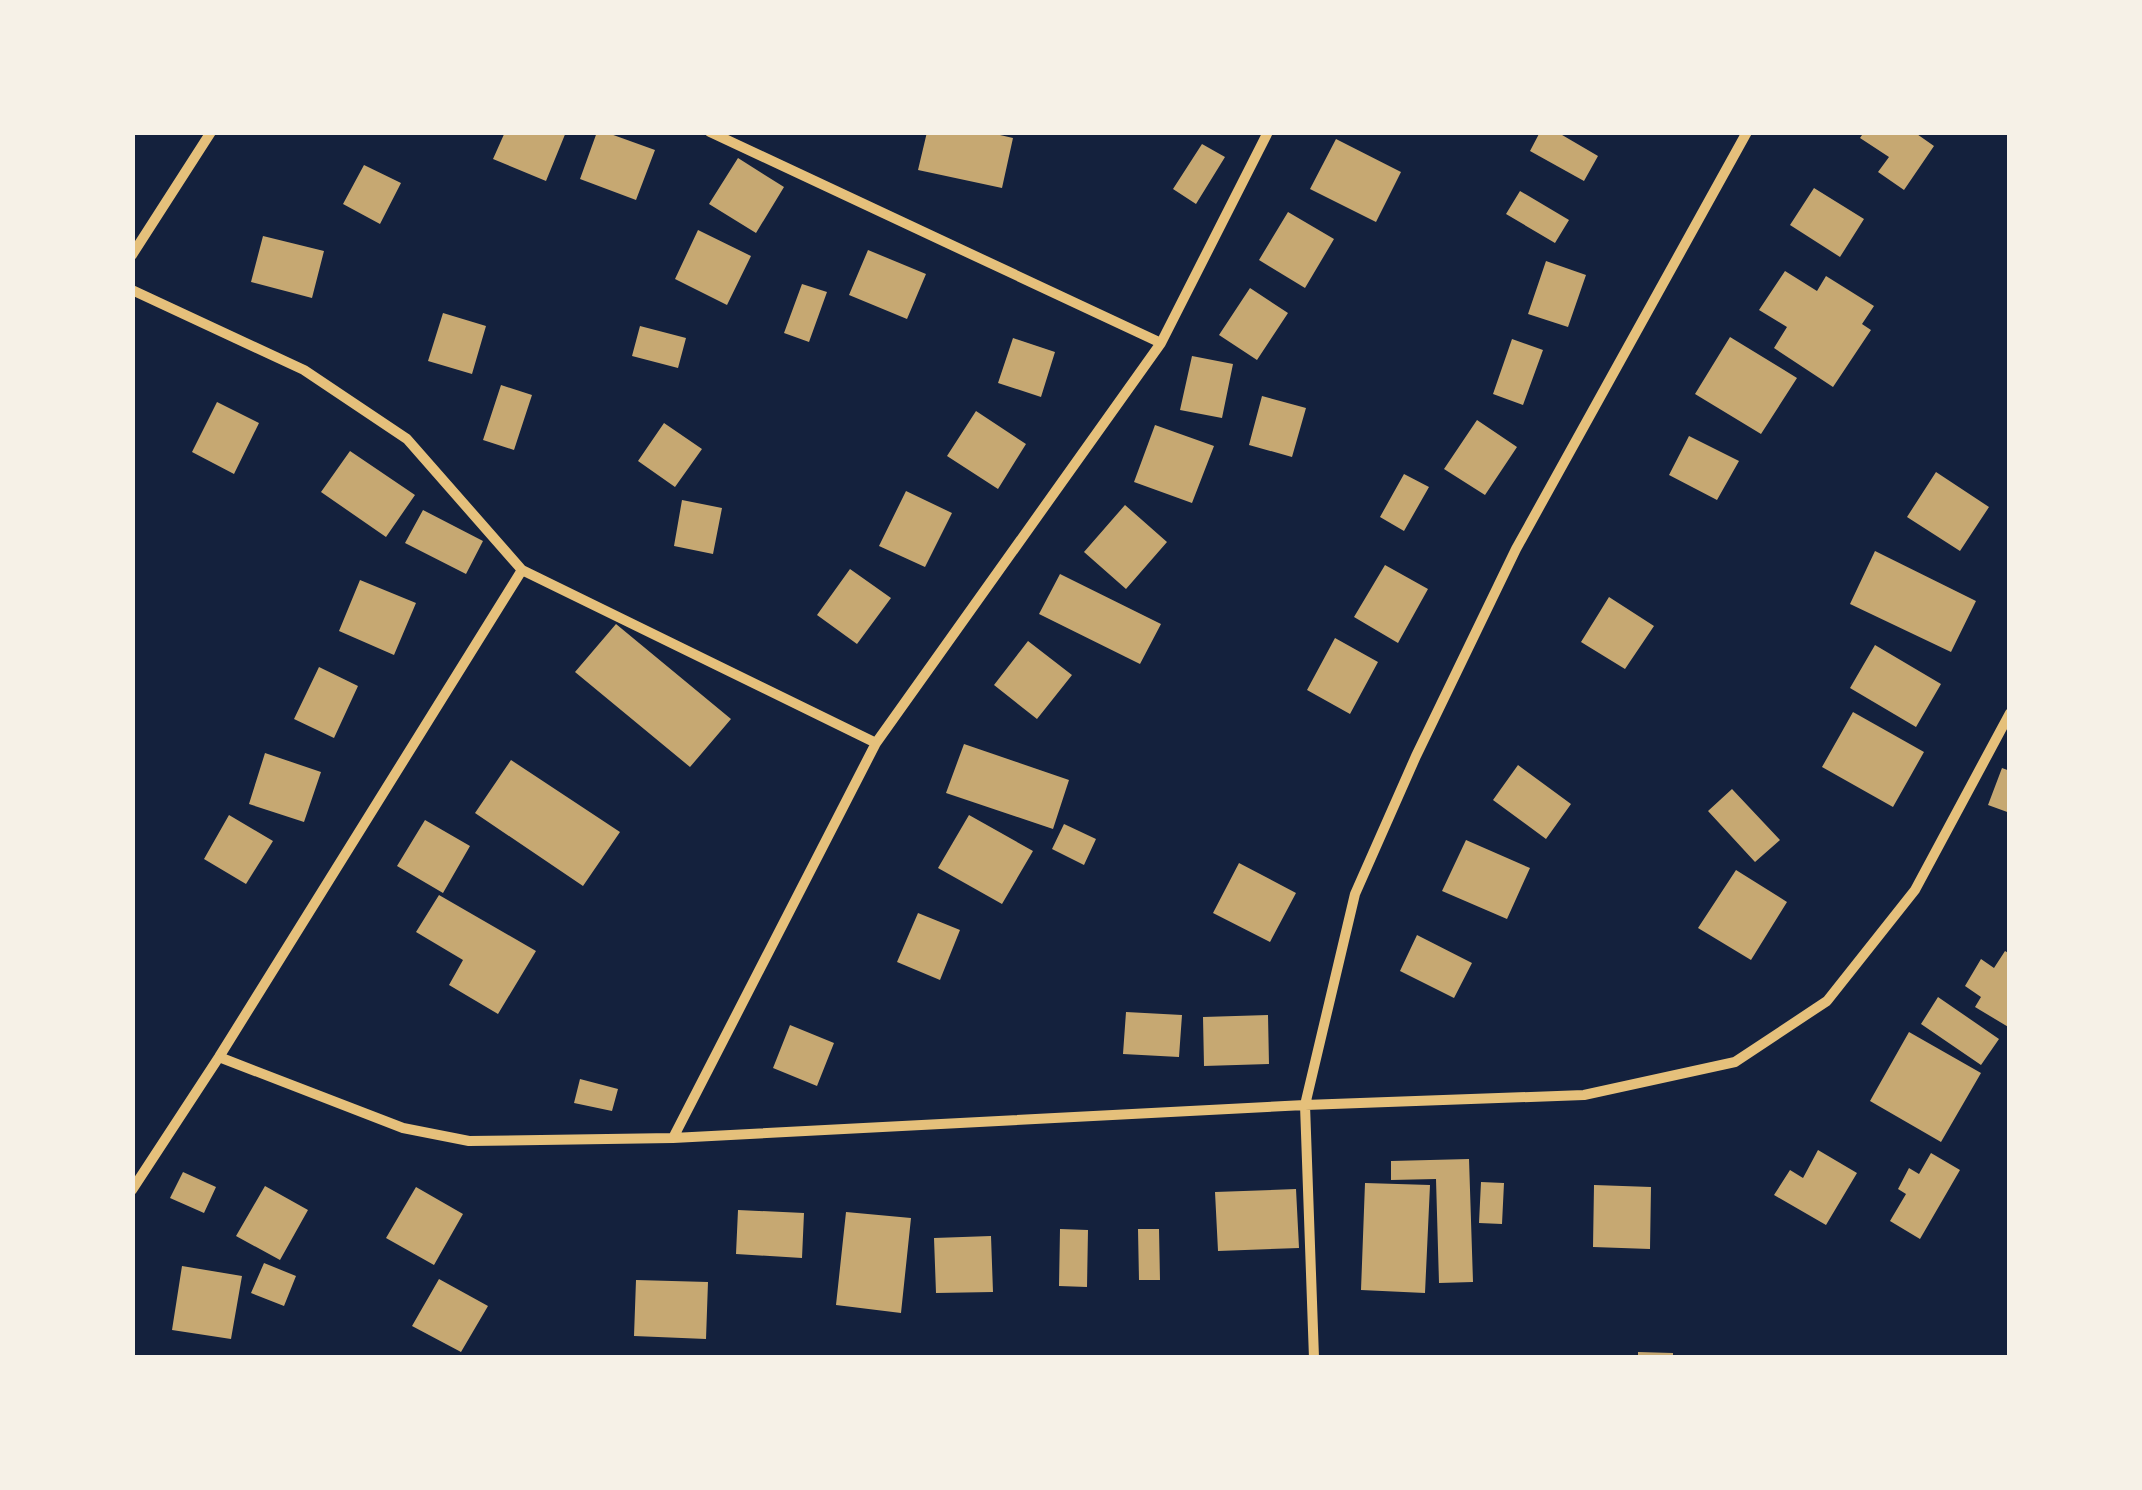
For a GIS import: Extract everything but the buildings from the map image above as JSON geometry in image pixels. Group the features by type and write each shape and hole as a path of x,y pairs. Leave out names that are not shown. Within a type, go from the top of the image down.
{"street":[{"path":"132,255 211,132"},
{"path":"710,132 1160,342"},
{"path":"673,1138 876,743 1160,342 1268,132"},
{"path":"1314,1358 1305,1105 1355,894 1416,756 1516,549 1747,132"},
{"path":"132,290 304,370 407,439 522,570 876,743"},
{"path":"132,1190 220,1057 522,570"},
{"path":"220,1057 403,1128 469,1140 673,1138 1305,1105 1584,1095 1735,1062 1827,1002 1915,890 2010,713"}]}
